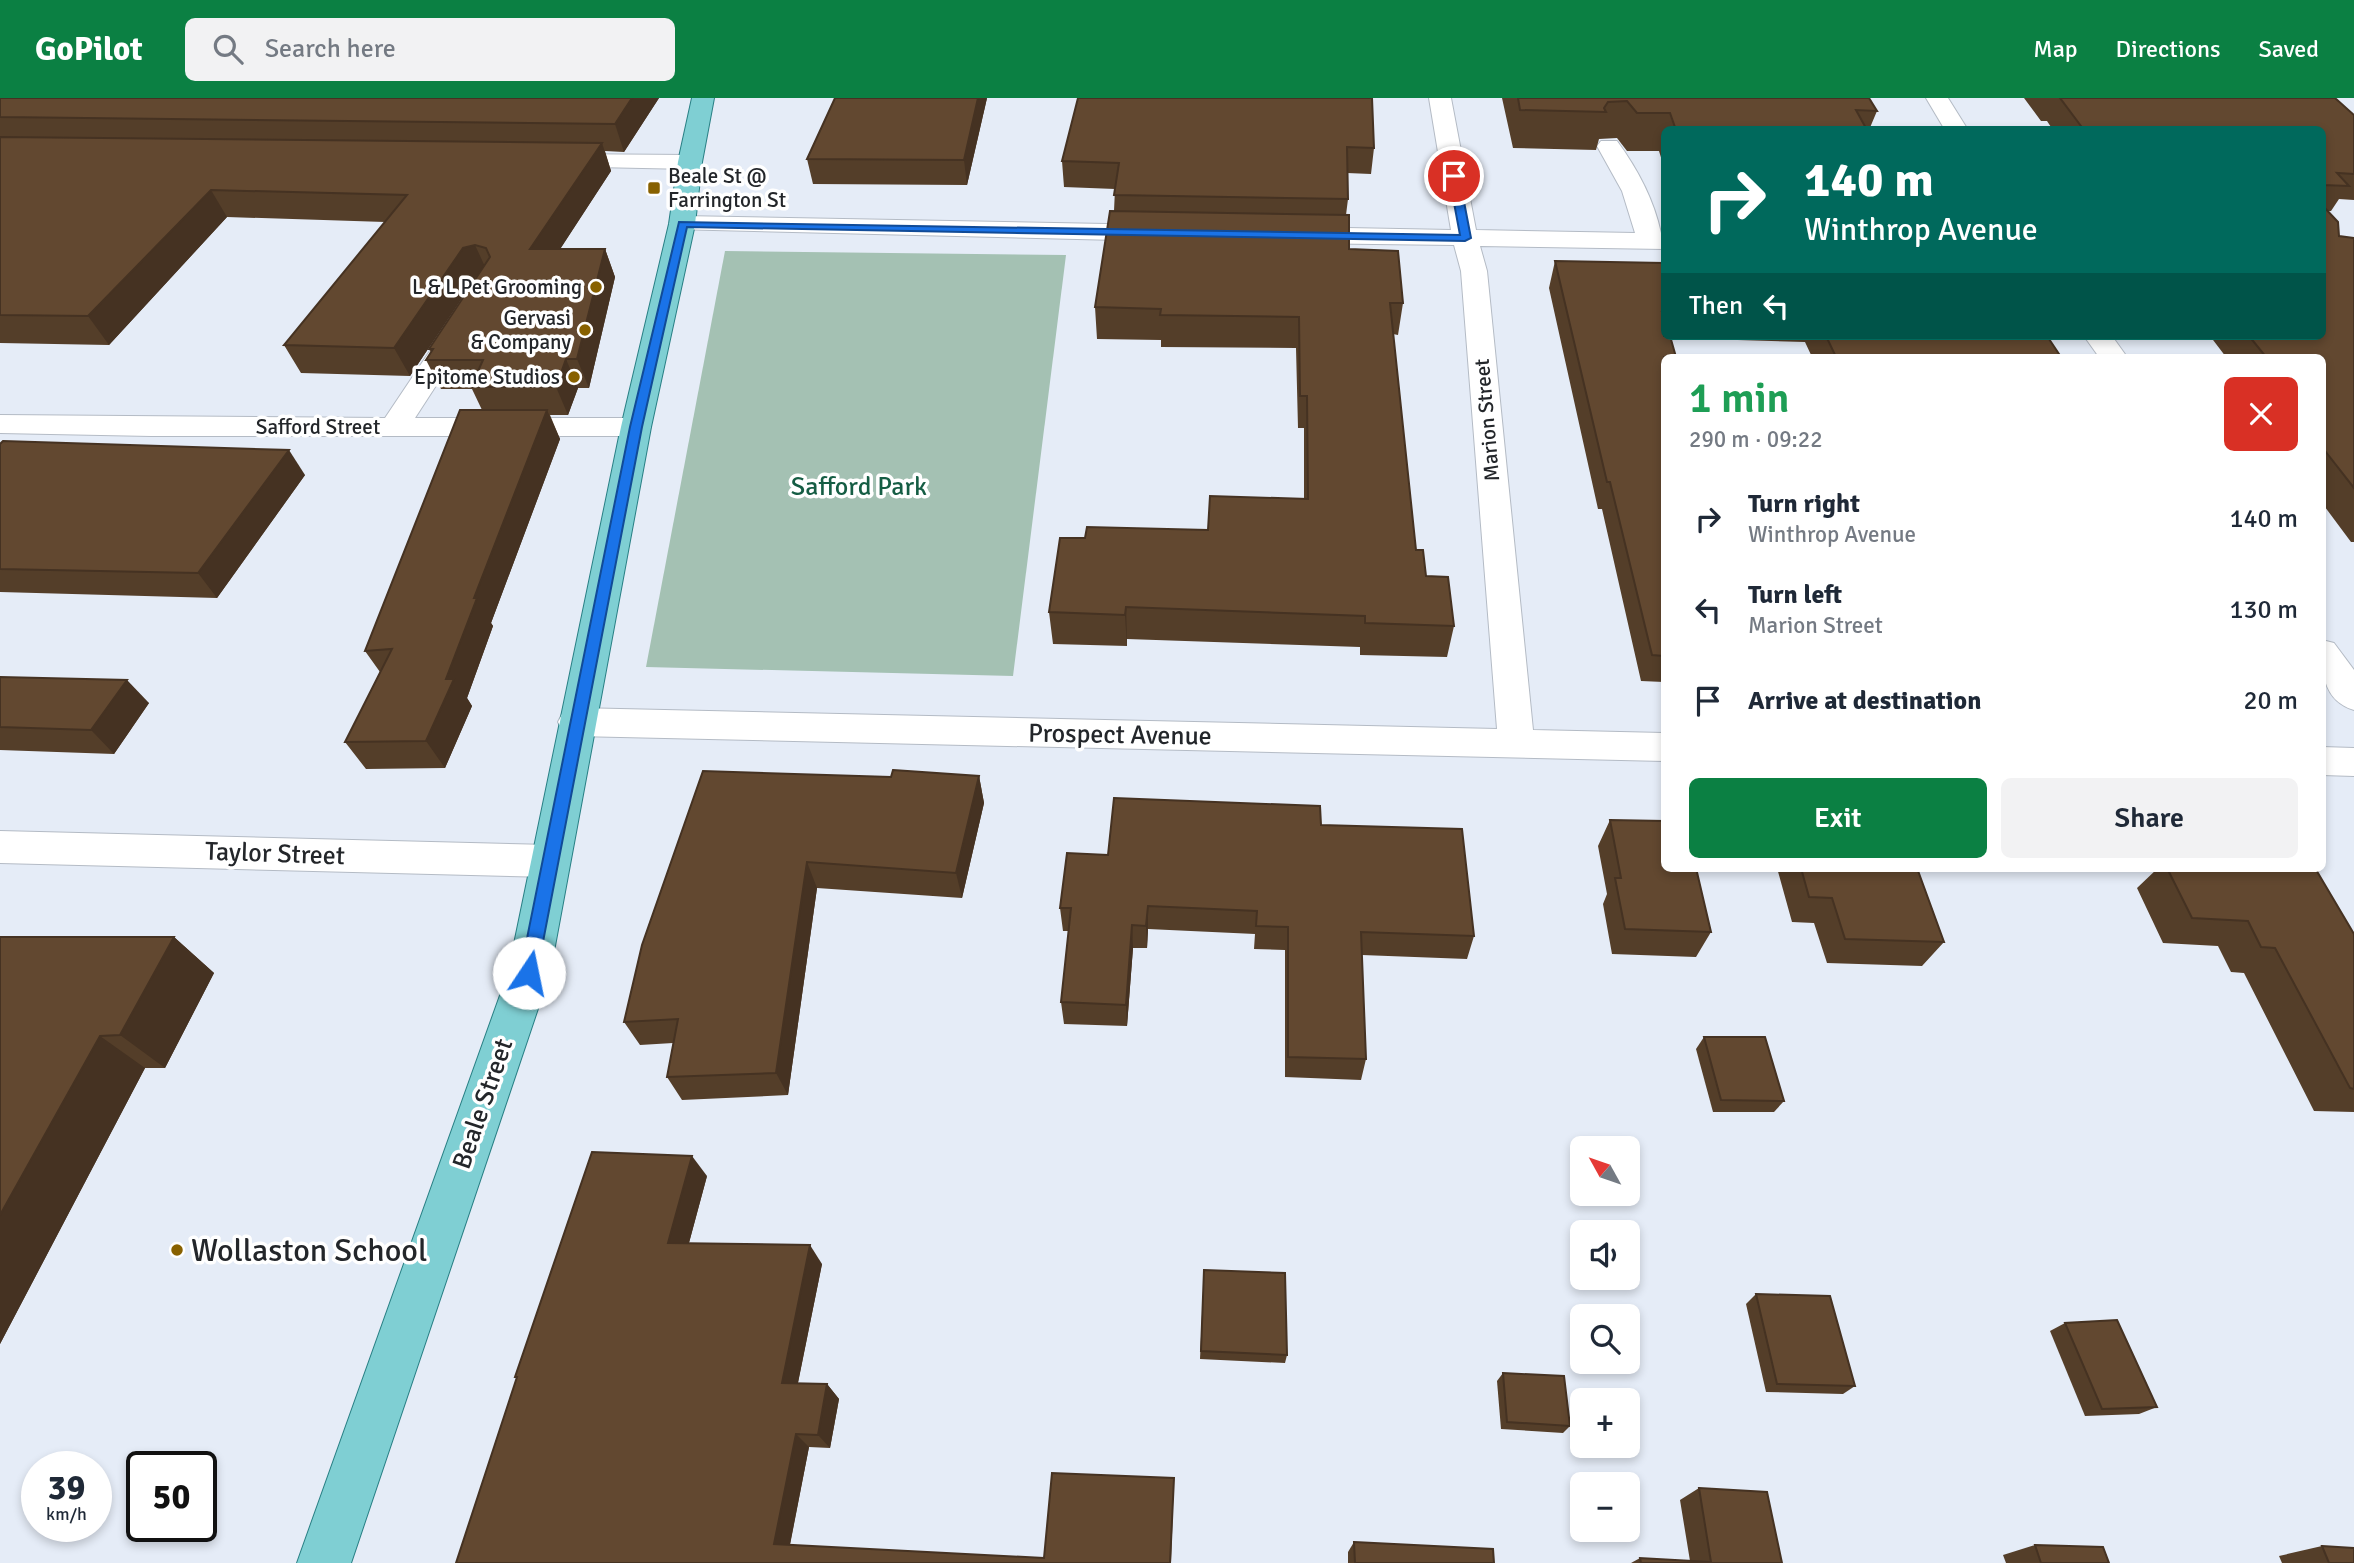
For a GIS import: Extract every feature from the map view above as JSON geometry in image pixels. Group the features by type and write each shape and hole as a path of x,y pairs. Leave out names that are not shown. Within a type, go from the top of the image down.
{"main road":[{"name":"Beale Street","path":"324,1563 529,973 576,722 636,427 682,224 690,162 703,98"}],"street":[{"name":"Marion Street","path":"1440,98 1465,238 1474,271 1516,744"},
{"path":"1937,98 1955,126"},
{"path":"1272,234 1657,241 1617,156 1609,146"},
{"path":"537,161 690,162"},
{"path":"682,224 1176,233"},
{"path":"394,427 473,302"},
{"name":"Safford Street","path":"0,424 636,427"},
{"path":"2326,658 2354,697"},
{"name":"Prospect Avenue","path":"576,722 1661,747"},
{"path":"2326,761 2354,762"},
{"name":"Taylor Street","path":"0,847 550,862"}],"green space":[{"name":"Safford Park","path":"725,251 1066,255 1013,676 646,667"}],"building":[{"path":"0,98 632,98 615,124 0,117"},
{"path":"835,98 978,98 964,160 807,159"},
{"path":"1078,98 1372,98 1374,148 1347,147 1348,199 1114,195 1119,163 1062,161"},
{"path":"1518,98 1869,98 1877,111 1856,110 1865,126 1675,126 1670,113 1637,113 1627,101 1608,102 1604,108 1606,112 1520,110"},
{"path":"2060,98 2335,98 2354,115 2354,174 2337,173 2349,186 2326,185 2326,126 2081,126"},
{"path":"0,137 602,143 530,249 605,249 577,359 566,359 556,387 471,387 483,360 426,360 433,349 429,349 490,257 486,248 475,245 463,248 394,348 284,345 407,195 211,190 88,316 0,315"},
{"path":"2326,209 2338,222 2339,236 2354,238 2354,488 2326,452 2326,354 2264,354 2252,340 2326,340"},
{"path":"1110,211 1349,215 1349,249 1398,251 1403,303 1390,303 1416,550 1423,550 1426,576 1448,577 1454,626 1365,623 1365,616 1126,607 1125,615 1049,612 1060,538 1085,538 1087,527 1208,530 1210,496 1308,499 1307,396 1300,396 1299,317 1160,315 1161,309 1095,307"},
{"path":"1555,261 1661,263 1661,340 1671,340 1675,354 1661,354 1661,656 1652,655 1610,482 1607,482"},
{"path":"1828,340 2050,340 2059,354 1835,354"},
{"path":"460,410 547,410 474,598 477,598 446,679 454,679 426,741 345,742 392,649 365,651"},
{"path":"3,441 289,450 198,573 0,569 0,444"},
{"path":"0,677 127,680 91,730 0,727"},
{"path":"893,770 979,776 956,873 807,862 776,1073 667,1077 678,1019 624,1022 642,945 703,771 891,777"},
{"path":"1114,798 1320,806 1321,825 1462,829 1474,936 1361,932 1366,1059 1288,1057 1288,927 1256,926 1257,911 1148,906 1146,926 1132,925 1126,1005 1061,1002 1071,908 1060,908 1067,853 1108,855"},
{"path":"1610,820 1661,821 1661,872 1697,872 1711,932 1625,929 1615,878 1621,878"},
{"path":"1802,872 1918,872 1944,942 1845,939 1832,898 1809,897"},
{"path":"2169,872 2317,872 2354,934 2354,1089 2350,1088 2275,948 2261,947 2248,921 2192,918"},
{"path":"0,937 174,937 120,1035 100,1036 0,1215"},
{"path":"1704,1037 1765,1037 1784,1101 1721,1100"},
{"path":"592,1152 692,1156 668,1243 810,1245 782,1383 827,1384 818,1435 796,1434 774,1544 1044,1558 1052,1473 1174,1478 1170,1563 456,1563 515,1377"},
{"path":"1204,1270 1285,1273 1287,1355 1201,1351"},
{"path":"1756,1294 1830,1296 1855,1386 1777,1384"},
{"path":"2117,1320 2157,1407 2102,1409 2065,1323"},
{"path":"1503,1373 1564,1376 1570,1426 1507,1422"},
{"path":"1699,1488 1767,1492 1782,1563 1641,1563 1640,1558 1711,1562"},
{"path":"1354,1542 1493,1549 1494,1563 1355,1563"},
{"path":"2035,1545 2103,1547 2109,1563 2041,1563"},
{"path":"2322,1546 2354,1548 2354,1563 2329,1563"}],"place":[{"name":"Beale St @ Farrington St","path":"654,188"},
{"name":"L & L Pet Grooming","path":"596,287"},
{"name":"Gervasi & Company","path":"585,330"},
{"name":"Epitome Studios","path":"574,377"},
{"name":"Wollaston School","path":"177,1250"}],"route":[{"path":"529,973 576,722 636,427 682,224 1465,238 1454,176"}]}
